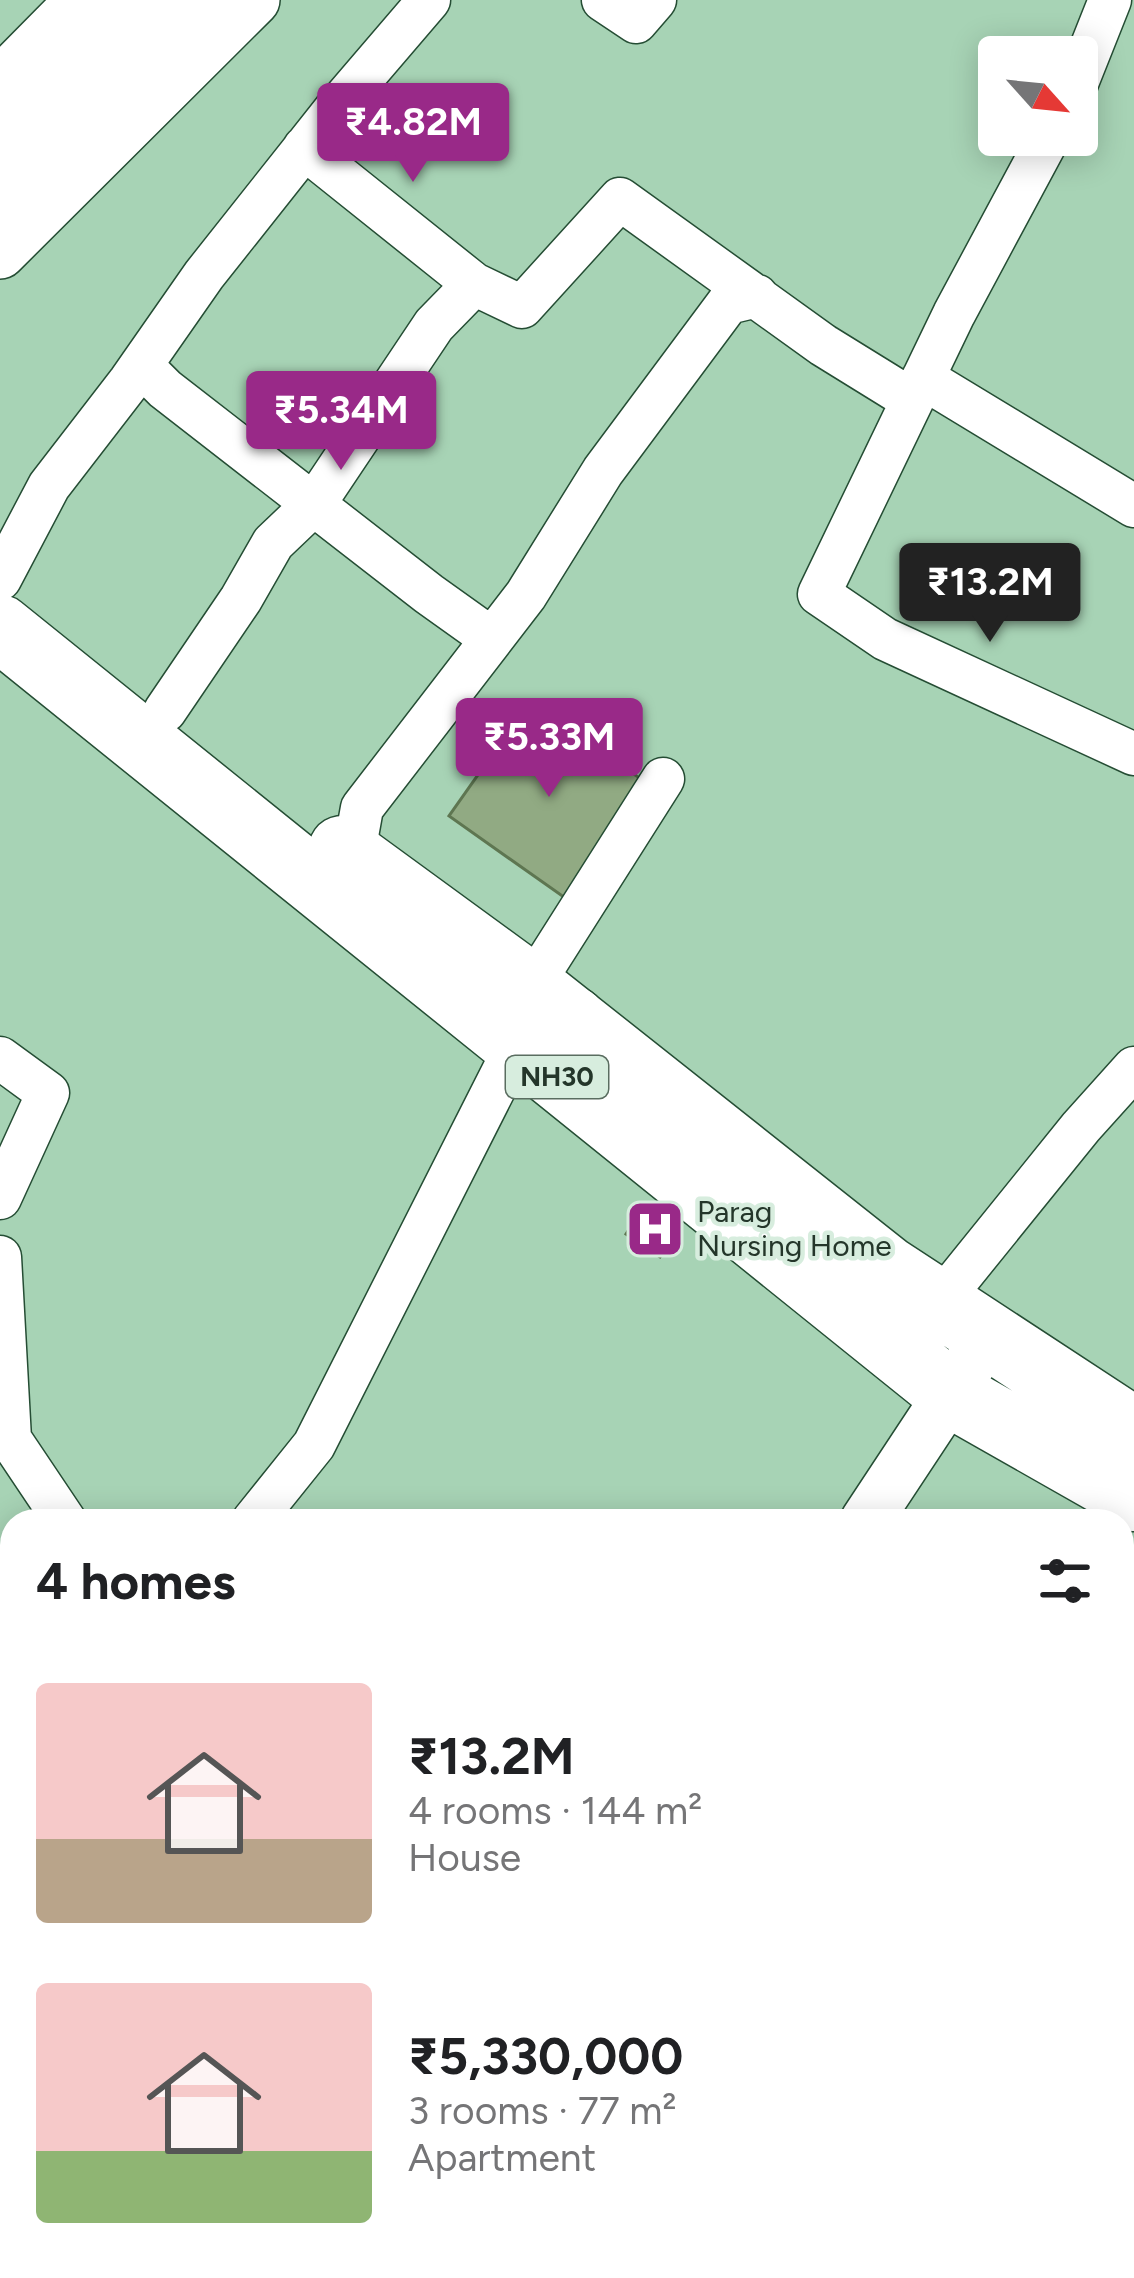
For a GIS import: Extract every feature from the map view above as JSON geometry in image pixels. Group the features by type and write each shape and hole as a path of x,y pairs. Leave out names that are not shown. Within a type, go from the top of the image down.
{"main road":[{"path":"0,133 130,0"},
{"path":"0,201 196,0"},
{"name":"NH30","path":"0,579 79,648 353,858 951,1394 1134,1498"},
{"name":"NH30","path":"0,628 541,1029 962,1320 1134,1431"}],"street":[{"path":"0,83 82,0"},
{"path":"0,253 254,0"},
{"path":"0,579 49,486 204,274 429,0"},
{"path":"603,0 636,22 655,0"},
{"path":"1098,39 1113,7"},
{"path":"304,148 474,284 522,307 620,199 840,356 1130,492"},
{"path":"1039,156 819,594 885,639 1134,754"},
{"path":"165,711 242,599 273,543 315,503 434,325 474,284"},
{"path":"353,858 362,808 526,596 603,471 728,303 757,296"},
{"path":"141,365 164,389 492,639"},
{"path":"263,1509 314,1445 541,1029 663,779"},
{"path":"0,1058 48,1093 0,1198"},
{"path":"874,1509 951,1394 962,1320 1081,1127 1134,1068"},
{"path":"0,1257 10,1439 57,1509"}],"building":[{"path":"530,701 648,784 568,900 449,816"},
{"path":"646,1203 681,1224 660,1257 626,1234"}],"place":[{"name":"Parag Nursing Home","path":"655,1229"}]}
